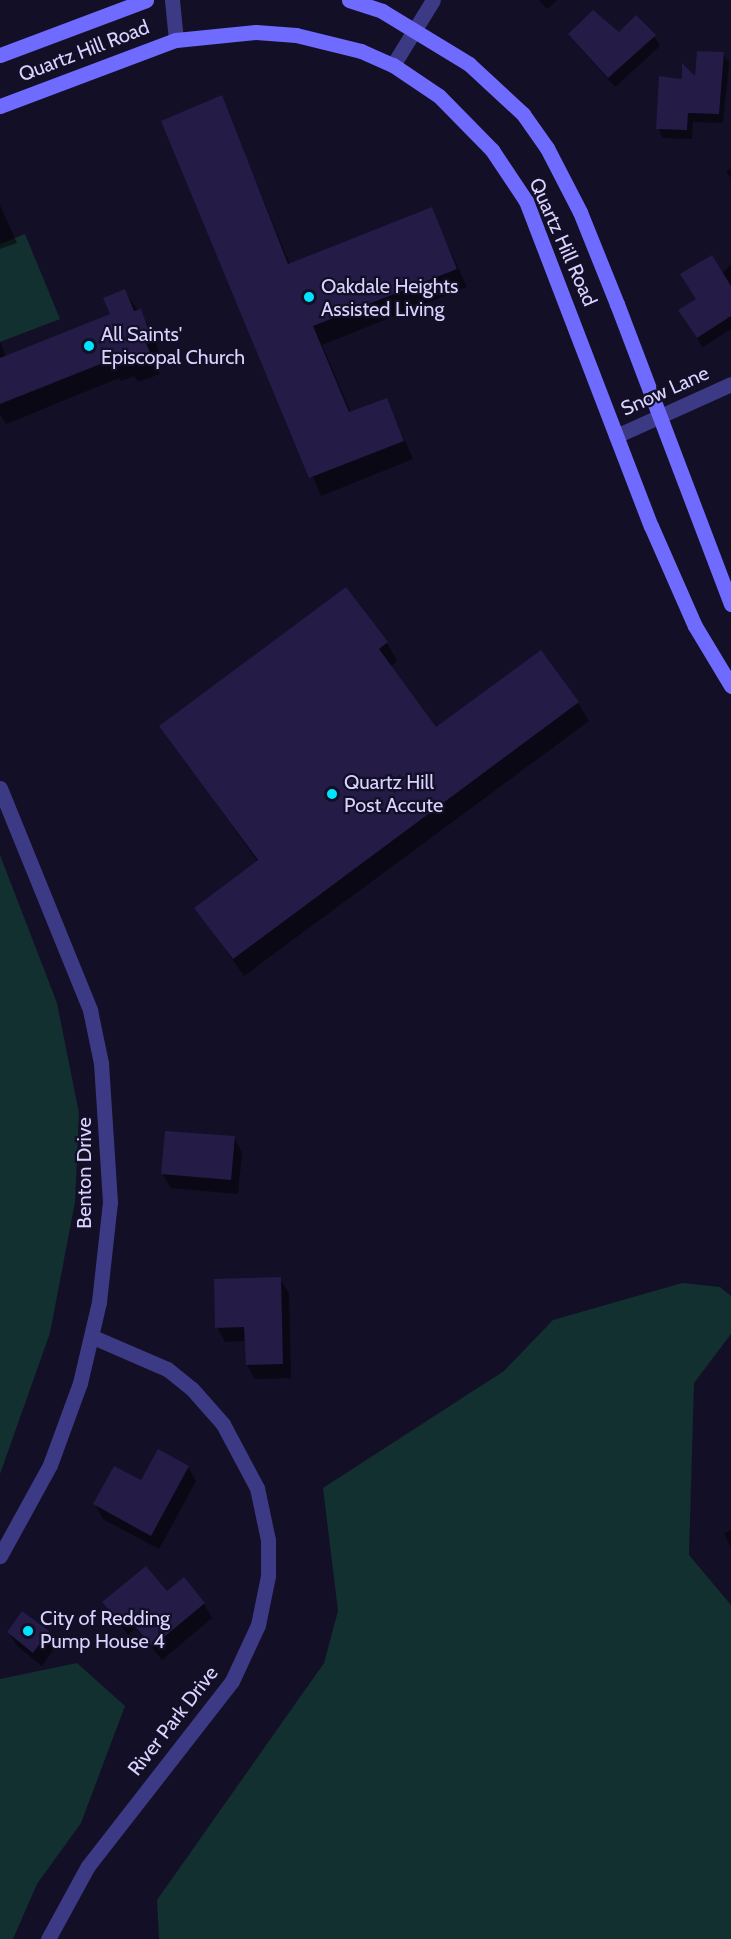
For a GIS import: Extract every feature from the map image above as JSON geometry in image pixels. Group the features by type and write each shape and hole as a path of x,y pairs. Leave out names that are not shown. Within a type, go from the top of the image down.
{"main road":[{"name":"Quartz Hill Road","path":"0,55 146,0"},
{"name":"Quartz Hill Road","path":"349,0 382,11 416,30 498,87 547,148 580,212 662,417 731,604"},
{"name":"Quartz Hill Road","path":"0,106 176,40 256,32 296,35 350,48 393,65 439,96 468,122 517,185 550,255 616,436 677,587 731,687"}],"street":[{"path":"172,0 176,40"},
{"path":"393,65 433,0"},
{"name":"Snow Lane","path":"616,436 731,384"},
{"name":"Benton Drive","path":"0,788 90,1010 100,1063 110,1202 93,1337 50,1465 0,1556"},
{"name":"River Park Drive","path":"48,1939 88,1866 232,1681 258,1625 268,1576 268,1540 257,1488 223,1424 192,1389 167,1369 93,1337"}],"green space":[{"path":"25,234 60,319 0,342 0,244"},
{"path":"0,855 57,1003 79,1113 75,1202 50,1333 0,1474"},
{"path":"682,1283 720,1287 731,1296 731,1334 694,1383 689,1555 731,1605 731,1939 159,1939 157,1900 324,1663 338,1611 323,1488 504,1371 553,1320"},
{"path":"77,1663 125,1706 81,1823 37,1884 13,1939 0,1939 0,1679"}],"building":[{"path":"593,10 619,32 636,15 656,35 608,78 568,34"},
{"path":"697,51 724,52 719,114 688,113 687,130 656,129 659,76 682,79 682,63 695,76"},
{"name":"Oakdale Heights Assisted Living","path":"222,95 288,264 432,207 457,269 313,326 349,412 387,398 404,441 309,478 161,121"},
{"path":"712,255 731,286 731,316 697,338 678,310 696,299 680,274"},
{"name":"All Saints' Episcopal Church","path":"125,289 134,311 141,309 150,334 143,336 151,355 126,365 123,358 109,364 108,361 0,404 0,358 110,314 103,298"},
{"name":"Quartz Hill Post Accute","path":"346,587 388,642 379,649 436,727 541,650 579,702 233,959 194,908 258,860 159,726"},
{"path":"165,1131 235,1136 231,1180 161,1174"},
{"path":"281,1277 283,1364 246,1365 244,1327 215,1328 214,1279"},
{"path":"158,1449 189,1466 151,1536 93,1504 114,1466 141,1480"},
{"path":"146,1566 167,1591 184,1577 205,1603 152,1647 126,1615 119,1621 102,1602"},
{"name":"City of Redding Pump House 4","path":"22,1611 49,1631 33,1653 7,1632"}],"place":[{"name":"Oakdale Heights Assisted Living","path":"309,297"},
{"name":"All Saints' Episcopal Church","path":"89,346"},
{"name":"Quartz Hill Post Accute","path":"332,794"},
{"name":"City of Redding Pump House 4","path":"28,1631"}]}
